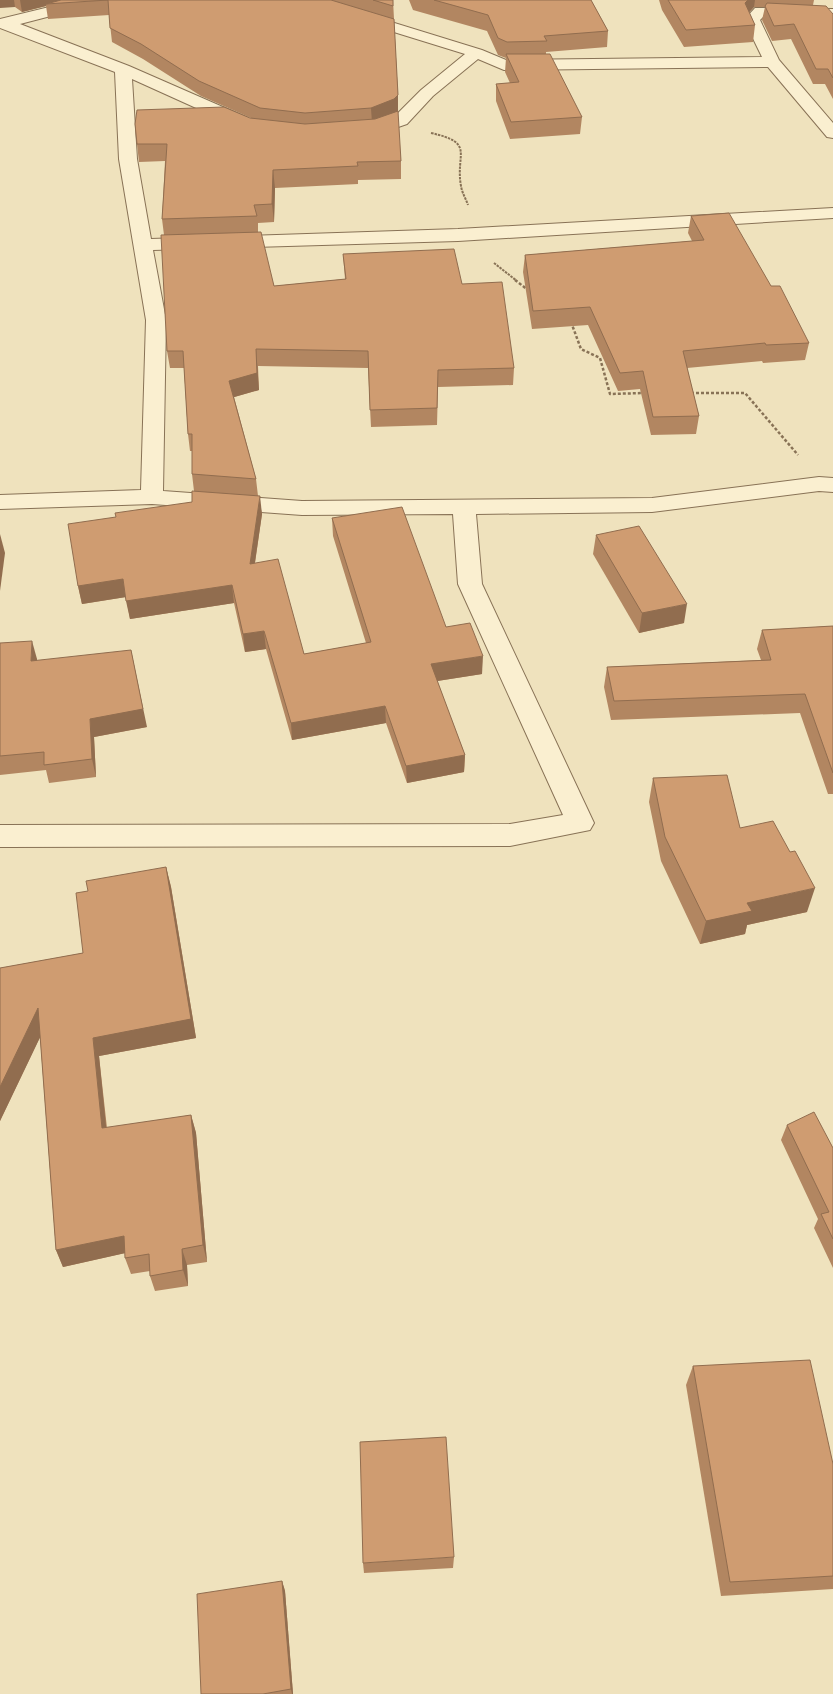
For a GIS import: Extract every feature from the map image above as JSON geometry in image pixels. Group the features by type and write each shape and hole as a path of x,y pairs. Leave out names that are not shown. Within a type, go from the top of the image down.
{"street":[{"path":"2,24 96,0"},
{"path":"305,0 476,53 504,65 772,62"},
{"path":"833,14 760,11 752,20 772,62 833,133"},
{"path":"2,24 123,69 258,130"},
{"path":"345,132 375,130 401,120 427,93 476,53"},
{"path":"123,69 128,159 156,320 152,497"},
{"path":"143,245 458,235 833,213"},
{"path":"0,502 152,497 302,508 652,505 826,485"},
{"path":"0,836 510,835 580,823 470,584 464,507"}],"path":[{"path":"401,120 422,132 445,135 457,142 462,150 461,186 479,234"},
{"path":"458,235 527,289 536,291"},
{"path":"569,314 581,349 600,358 610,394 646,393"},
{"path":"691,393 745,393 826,485"}],"building":[{"path":"61,0 108,0 46,4"},
{"path":"108,0 331,0 394,19 398,95 394,99 371,108 305,113 260,108 199,81 141,44 110,28"},
{"path":"373,0 393,0 393,6"},
{"path":"434,0 591,0 608,31 544,36 547,41 507,42 498,38 488,15"},
{"path":"668,0 748,0 745,3 755,25 686,30"},
{"path":"767,3 826,6 833,14 833,78 828,69 816,69 794,24 774,26 765,6"},
{"path":"506,54 550,54 582,117 511,122 496,84 519,82"},
{"path":"224,107 250,118 305,124 375,119 398,111 401,161 357,162 358,166 273,170 272,204 254,205 257,216 162,219 167,144 137,144 135,124 137,110"},
{"path":"729,213 771,286 780,286 809,343 766,345 765,343 683,351 699,416 653,417 643,371 620,373 590,307 533,311 525,255 704,240 691,216"},
{"path":"261,232 274,286 346,279 343,254 454,249 462,284 502,282 514,368 438,370 437,408 370,410 368,351 256,349 257,373 229,381 256,479 192,474 192,434 188,434 183,351 167,351 161,235"},
{"path":"192,491 260,496 250,564 278,559 304,654 371,642 332,518 402,507 446,627 470,623 483,656 431,664 465,755 406,766 385,706 291,723 264,631 243,634 232,585 126,601 123,579 78,586 68,524 116,517 115,513 192,502"},
{"path":"639,526 687,604 642,613 596,535"},
{"path":"833,626 833,773 805,694 614,701 607,667 771,660 762,630"},
{"path":"32,641 31,661 131,650 143,709 90,719 92,759 44,765 44,752 0,756 0,643"},
{"path":"727,775 740,828 773,821 790,852 795,851 815,888 747,903 752,911 706,921 665,837 653,778"},
{"path":"166,867 191,1019 93,1038 102,1128 191,1115 203,1245 182,1249 183,1270 150,1276 149,1254 125,1258 124,1236 56,1250 38,1008 0,1087 0,968 83,953 76,893 88,891 86,881"},
{"path":"814,1112 833,1148 833,1239 821,1214 829,1212 787,1125"},
{"path":"810,1360 833,1464 833,1576 730,1582 693,1366"},
{"path":"446,1437 454,1557 363,1563 360,1442"},
{"path":"282,1581 291,1689 263,1694 201,1694 197,1594"}]}
